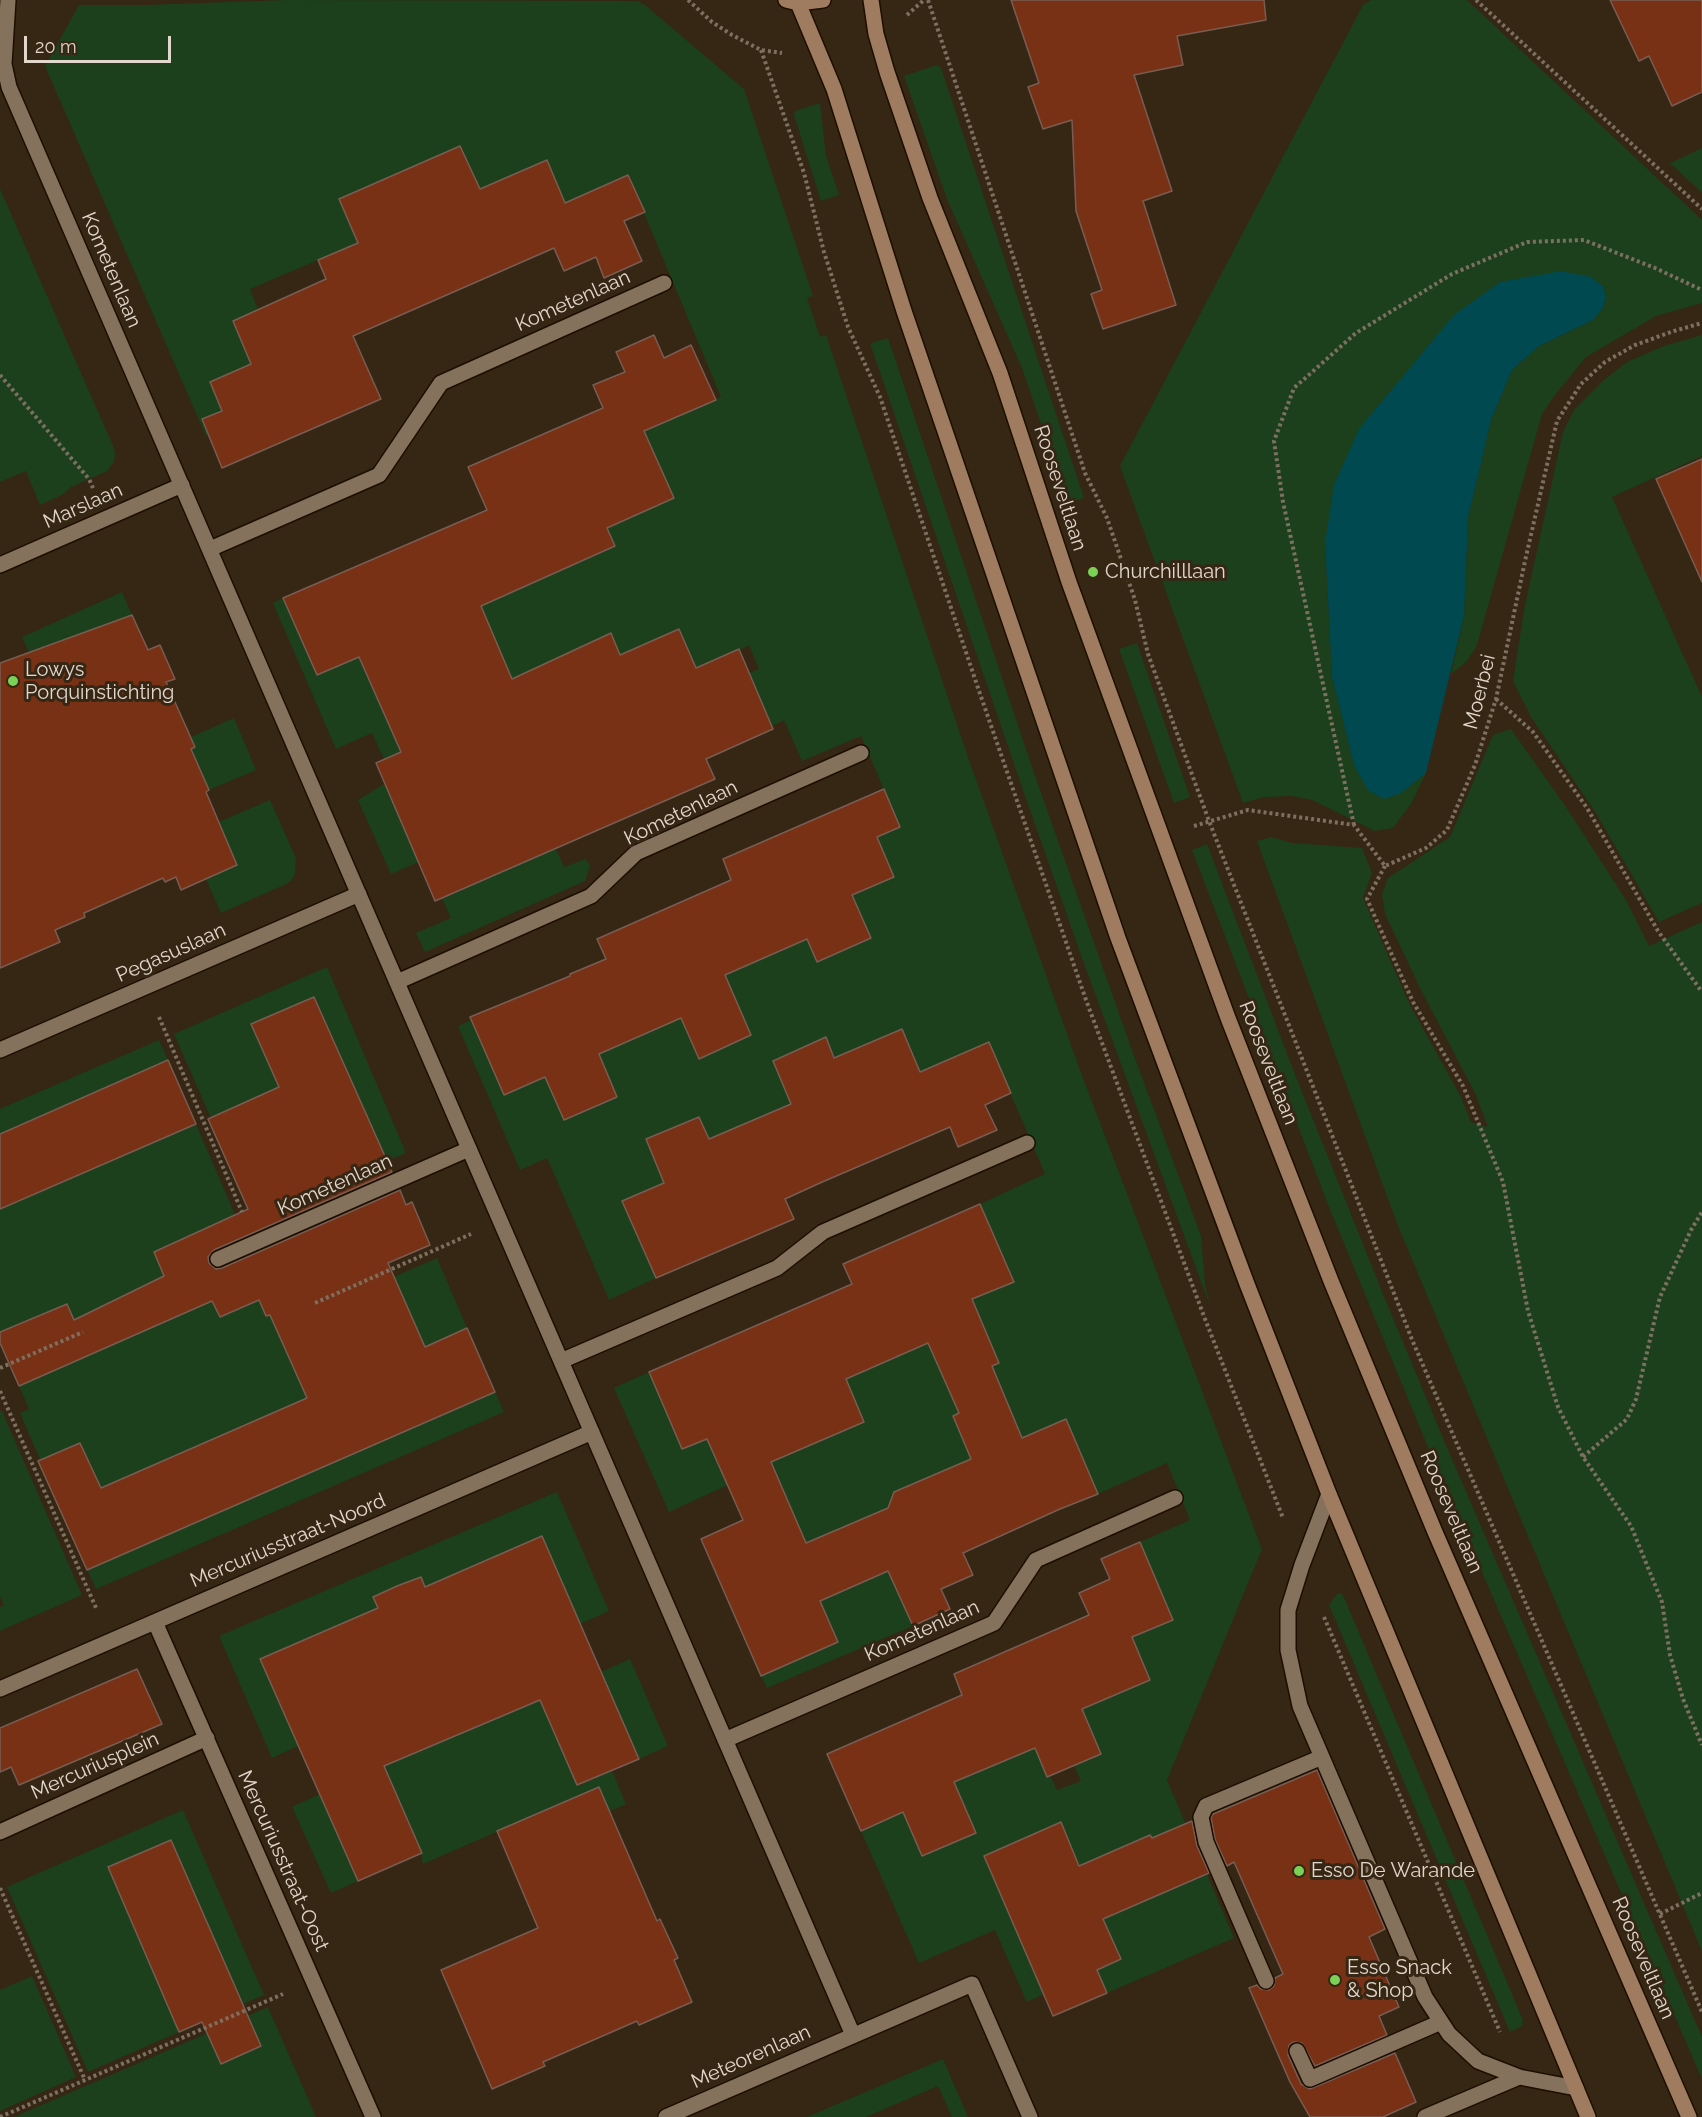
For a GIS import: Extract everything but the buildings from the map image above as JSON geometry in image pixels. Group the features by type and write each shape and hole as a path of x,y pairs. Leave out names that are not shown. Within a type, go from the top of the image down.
{"main road":[{"path":"823,0 792,1 834,89 904,311 1118,938 1247,1284 1329,1494 1588,2117"},
{"name":"Rooseveltlaan","path":"871,0 876,34 887,72 923,177 1000,373 1069,582 1228,1018 1331,1281 1435,1532 1689,2117"}],"street":[{"name":"Kometenlaan","path":"8,0 4,64 9,87 853,2036"},
{"name":"Kometenlaan","path":"210,549 379,475 441,383 664,283"},
{"name":"Marslaan","path":"0,565 182,485"},
{"name":"Kometenlaan","path":"397,982 591,896 636,853 861,753"},
{"name":"Pegasuslaan","path":"0,1050 359,894"},
{"path":"561,1361 777,1268 824,1232 1027,1143"},
{"name":"Kometenlaan","path":"218,1259 469,1149"},
{"name":"Mercuriusstraat-Noord","path":"0,1689 592,1432"},
{"path":"1329,1494 1288,1610 1288,1650 1300,1706 1425,1997 1449,2034 1478,2061 1519,2077 1576,2088"},
{"name":"Kometenlaan","path":"726,1740 994,1623 1036,1560 1175,1498"},
{"name":"Mercuriusstraat-Oost","path":"155,1622 373,2117"},
{"name":"Mercuriusplein","path":"0,1832 207,1738"},
{"path":"1266,1981 1206,1842 1201,1817 1206,1806 1322,1757"},
{"name":"Meteorenlaan","path":"666,2117 972,1984 1030,2117"},
{"path":"1297,2051 1310,2079 1441,2022"},
{"path":"1425,2117 1519,2077"}],"path":[{"name":"Rooseveltlaan","path":"928,0 1085,473 1107,518 1136,600 1148,654 1209,821 1413,1342 1702,2012"},
{"path":"1476,0 1702,209"},
{"path":"761,50 804,173 824,252 848,327 880,397 1086,1000 1205,1319 1302,1565 1519,2077"},
{"path":"1702,290 1655,268 1584,240 1527,242 1452,274 1356,333 1294,388 1274,441 1283,502 1354,825 1385,866 1367,899 1413,1002 1463,1086 1503,1182 1528,1311 1558,1407 1583,1457 1631,1526 1650,1570 1662,1602 1670,1654 1683,1699 1702,1745"},
{"name":"Moerbei","path":"1385,866 1426,848 1447,830 1475,765 1496,699 1557,421 1581,384 1605,362 1635,345 1702,323"},
{"path":"0,375 89,479 106,519"},
{"path":"1496,699 1533,732 1580,798 1658,931 1702,992"},
{"path":"1162,837 1248,810 1354,825"},
{"path":"146,987 256,1243"},
{"path":"1583,1457 1627,1419 1636,1399 1660,1297 1691,1230 1702,1212"},
{"path":"315,1303 501,1221"},
{"path":"0,1368 82,1332"},
{"path":"0,1391 110,1641"},
{"path":"0,1888 85,2080"},
{"path":"1660,1914 1702,1893"},
{"path":"0,2117 313,1981"}],"green space":[{"path":"287,0 638,1 744,89 813,296 807,298 820,337 826,335 969,760 1080,1070 1262,1549 1167,1780 1234,1938 1107,1993 1097,1970 1121,1959 1103,1919 1172,1888 1150,1835 1079,1866 1061,1822 984,1856 1044,1994 1027,2002 995,1930 919,1963 861,1831 903,1812 922,1856 976,1833 954,1782 1026,1726 1047,1776 1050,1775 1057,1790 1081,1781 1074,1765 1082,1709 1150,1680 1132,1637 1173,1620 1140,1542 1190,1520 1167,1463 1098,1494 1066,1419 1022,1438 1004,1394 953,1416 972,1459 894,1492 878,1548 913,1626 767,1688 761,1676 838,1642 797,1547 752,1420 864,1422 846,1379 887,1361 919,1323 938,1365 973,1375 999,1363 972,1299 1014,1281 980,1204 1045,1174 989,1043 920,1072 902,1029 875,1040 884,1064 844,1081 826,1038 773,1061 791,1104 749,1122 757,1142 718,1160 698,1117 646,1139 664,1183 622,1201 656,1278 609,1300 547,1158 520,1170 458,1026 471,1020 504,1095 545,1077 564,1120 617,1097 599,1054 641,1036 632,1015 672,998 697,1056 702,1054 704,1057 725,1047 743,1018 725,975 798,919 818,961 871,938 852,895 894,877 877,837 900,827 861,736 802,761 784,720 772,726 749,673 759,669 749,645 698,673 629,677 611,633 540,666 559,707 384,759 372,733 336,749 273,603 283,598 317,675 359,657 499,649 481,606 521,588 502,545 562,570 615,546 597,503 674,498 644,431 721,397 628,175 565,203 546,160 480,189 460,146 433,158 358,243 250,289 258,309 233,321 251,364 210,382 222,411 201,419 208,435 206,436 45,66 79,5"},
{"path":"1371,0 1467,0 1702,220 1702,303 1656,316 1586,357 1542,414 1477,645 1467,661 1451,674 1464,616 1468,518 1491,420 1512,370 1539,346 1593,320 1603,308 1606,297 1603,286 1591,277 1325,543 1332,677 1354,765 1401,793 1426,773 1411,804 1393,828 1375,831 1312,800 1291,796 1264,797 1243,803 1120,466 1363,5"},
{"path":"937,65 941,68 1084,498 1068,503 1022,368 947,199 904,76"},
{"path":"820,103 826,156 839,195 821,201 794,115 795,111"},
{"path":"1702,148 1702,193 1670,163"},
{"path":"0,189 115,454 114,462 107,471 71,487 62,495 40,505 26,471 0,482"},
{"path":"1702,335 1702,456 1612,497 1702,697 1702,903 1659,922 1596,813 1531,717 1513,681 1524,610 1563,432 1574,410 1604,380 1627,362 1664,346"},
{"path":"888,338 1033,770 1133,1053 1201,1236 1205,1284 1210,1306 1082,958 871,346 871,343"},
{"path":"122,592 132,615 29,652 22,637"},
{"path":"1137,643 1190,797 1174,803 1119,649"},
{"path":"234,718 256,770 209,790 191,749 195,747 191,737"},
{"path":"1511,729 1566,807 1626,900 1649,946 1702,922 1702,1951 1398,1226 1257,841 1271,837 1292,843 1362,848 1372,873 1363,898 1409,1003 1461,1097 1471,1122 1488,1127 1475,1093 1420,988 1385,914 1382,894 1388,878 1450,837 1493,735"},
{"path":"384,784 392,801 412,792 439,853 391,874 358,800"},
{"path":"270,800 296,858 295,874 291,881 284,885 221,913 206,879 237,865 219,822"},
{"path":"537,806 564,867 586,859 590,866 586,879 425,952 416,933 451,918 442,898"},
{"path":"1207,844 1296,1077 1385,1299 1702,2037 1702,2079 1432,1457 1329,1207 1192,850"},
{"path":"327,967 406,1153 387,1161 315,997 251,1024 323,1189 255,1218 174,1034"},
{"path":"159,1040 168,1060 0,1134 0,1109"},
{"path":"196,1124 239,1224 198,1243 211,1299 220,1317 247,1305 247,1274 266,1316 308,1299 314,1312 437,1258 467,1328 101,1488 90,1462 49,1480 20,1413 29,1409 0,1342 0,1209"},
{"path":"649,1372 682,1449 725,1432 728,1485 669,1512 614,1388"},
{"path":"495,1392 504,1412 96,1589 87,1570"},
{"path":"0,1411 2,1411 82,1595 0,1631 0,1607 4,1605 0,1597"},
{"path":"557,1492 609,1611 580,1624 480,1564 261,1659 298,1746 272,1758 219,1636"},
{"path":"1340,1593 1343,1595 1523,2020 1522,2026 1510,2032 1329,1605"},
{"path":"630,1659 668,1746 639,1759 601,1672"},
{"path":"540,1699 578,1786 612,1771 626,1804 581,1824 570,1800 423,1864 421,1854 383,1767"},
{"path":"320,1794 358,1881 331,1893 292,1807"},
{"path":"183,1810 264,1995 243,2004 171,1840 108,1867 179,2032 88,2072 7,1887"},
{"path":"32,1976 76,2077 0,2111 0,1990"},
{"path":"268,2007 316,2117 14,2117"},
{"path":"943,2059 968,2117 952,2117 938,2086 866,2117 807,2117"}],"water":[{"path":"1561,271 1591,277 1603,286 1606,297 1603,308 1593,320 1539,346 1512,370 1491,420 1468,518 1464,616 1426,773 1401,793 1384,799 1368,790 1354,765 1332,677 1325,543 1334,485 1359,429 1454,315 1500,282"}],"place":[{"name":"Churchilllaan","path":"1093,572"},
{"name":"Lowys Porquinstichting","path":"13,681"},
{"name":"Esso De Warande","path":"1299,1871"},
{"name":"Esso Snack & Shop","path":"1335,1980"}]}
